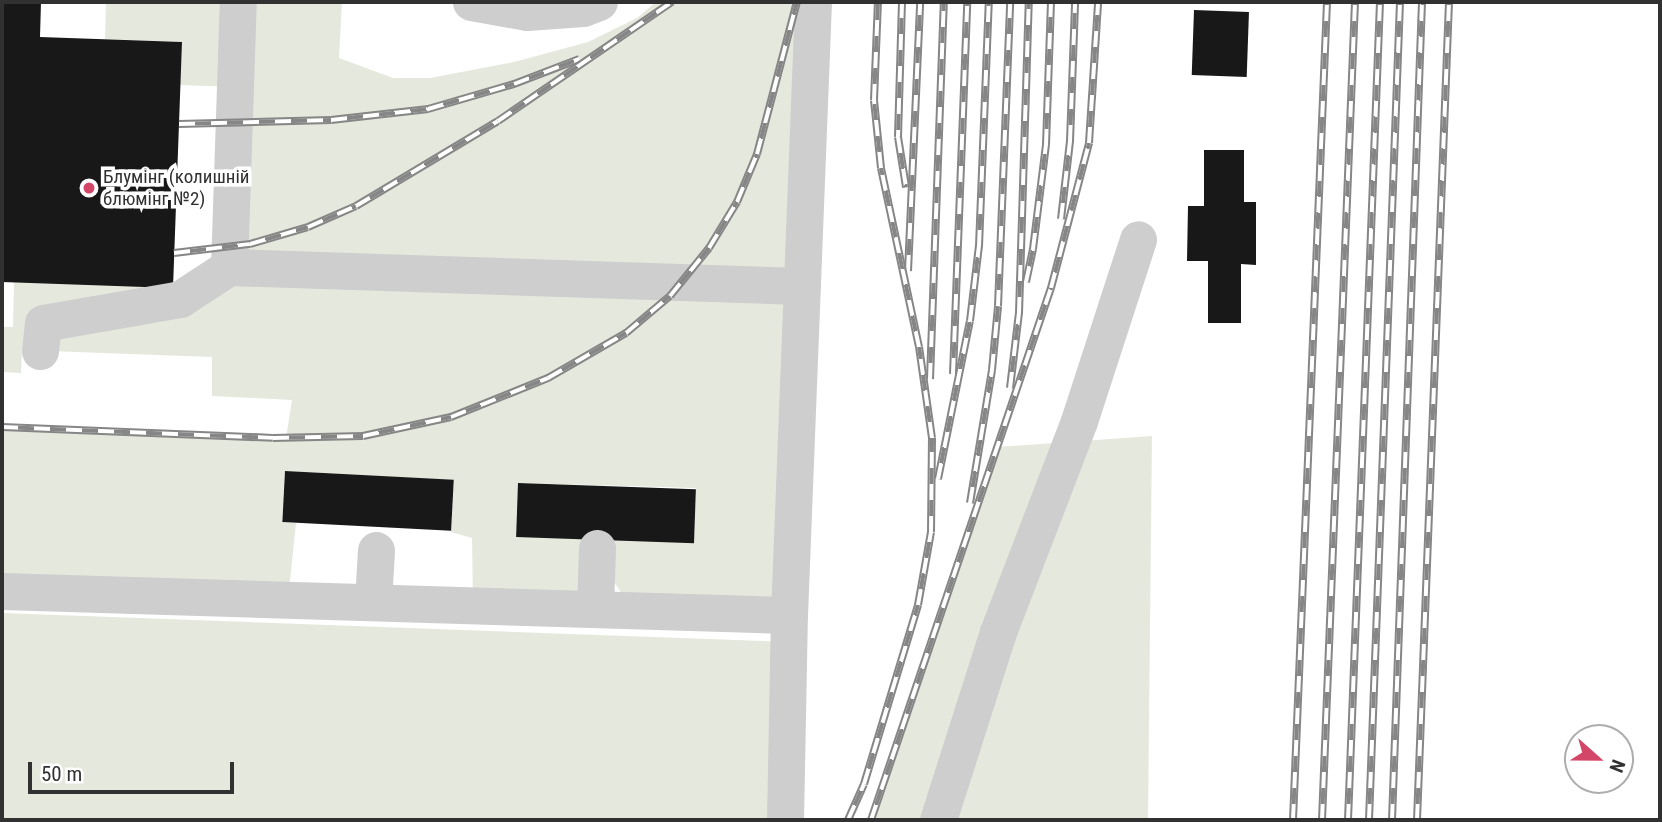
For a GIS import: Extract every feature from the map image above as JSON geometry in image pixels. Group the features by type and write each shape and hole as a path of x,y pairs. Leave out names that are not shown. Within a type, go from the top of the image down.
{"lane":[{"path":"229,267 238,2"},
{"path":"471,2 583,8 599,2"},
{"path":"785,820 789,615 813,2"},
{"path":"938,820 998,632 1079,421 1138,239"},
{"path":"40,351 43,323 180,299 229,267 802,286"},
{"path":"596,609 597,548"},
{"path":"373,602 376,550"},
{"path":"2,591 789,615"}],"shaded area":[{"path":"106,2 342,2 339,58 393,78 430,78 514,62 588,42 637,18 656,2 814,2 789,615 633,610 614,582 609,562 611,539 694,541 696,488 519,483 587,538 587,570 573,608 473,605 472,538 451,532 454,480 285,471 282,522 296,523 288,600 2,591 2,427 286,438 292,400 212,396 212,357 22,350 21,373 2,372 2,327 13,327 14,282 227,288 235,87 180,85 182,42 105,39"},
{"path":"1152,436 1148,820 871,820 997,447"},
{"path":"2,613 788,642 785,820 2,820"}],"building":[{"name":"Блумінг (колишній блюмінг №2)","path":"2,2 41,2 40,37 182,42 173,288 2,282"},
{"path":"1194,10 1249,12 1247,77 1192,75"},
{"path":"1204,150 1244,150 1244,202 1256,202 1256,265 1241,264 1241,323 1208,323 1208,261 1187,261 1188,206 1204,206"},
{"path":"285,471 454,480 451,531 282,522"},
{"path":"518,483 696,489 694,543 516,537"}],"railway":[{"path":"174,253 250,244 308,227 356,206 498,121 672,2"},
{"path":"2,427 273,438 363,436 451,417 548,378 626,333 670,296 709,248 737,202 757,154 797,2"},
{"path":"848,820 864,784 918,605 931,532 932,438 919,347 881,168 874,100 878,2"},
{"path":"902,2 898,137 906,187"},
{"path":"908,271 920,2"},
{"path":"930,379 944,2"},
{"path":"953,374 967,2"},
{"path":"938,479 970,321 979,246 989,2"},
{"path":"970,503 992,370 998,306 1010,2"},
{"path":"1010,388 1019,313 1029,2"},
{"path":"1026,282 1033,249 1046,145 1051,2"},
{"path":"1061,219 1070,141 1075,2"},
{"path":"871,820 1051,288 1089,143 1098,2"},
{"path":"1293,820 1327,2"},
{"path":"1322,820 1355,2"},
{"path":"1348,820 1380,2"},
{"path":"1369,820 1400,2"},
{"path":"1392,820 1422,2"},
{"path":"1417,820 1449,2"},
{"path":"179,124 331,120 428,109 514,84 579,59"}],"place":[{"name":"Блумінг (колишній блюмінг №2)","path":"89,188"}]}
